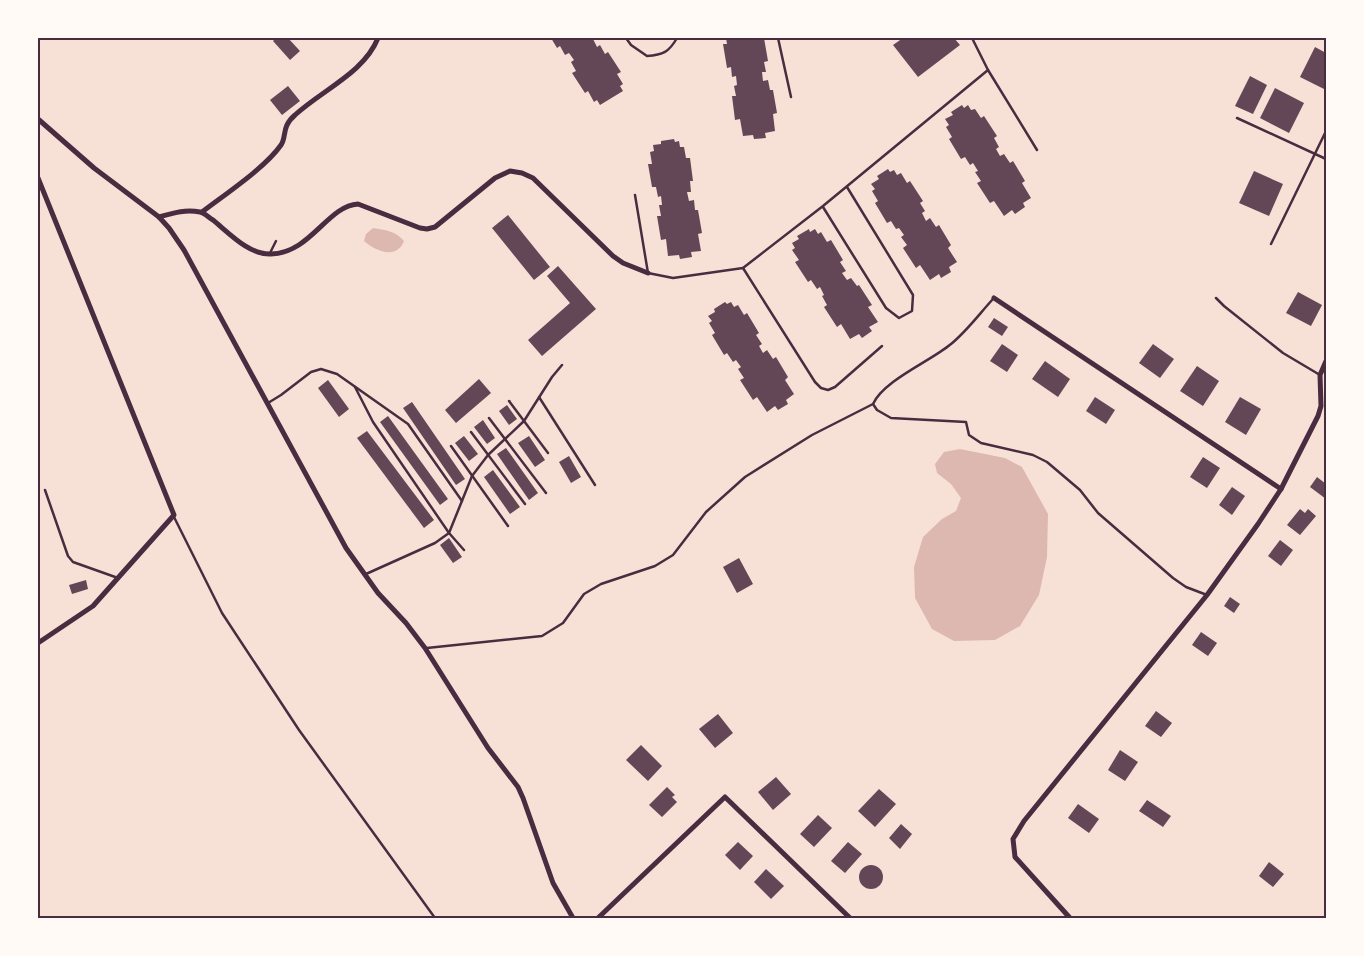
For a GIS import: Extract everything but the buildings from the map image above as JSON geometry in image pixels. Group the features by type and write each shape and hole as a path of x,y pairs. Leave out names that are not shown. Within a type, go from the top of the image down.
{"street":[{"path":"202,212 262,165 282,144 285,127 293,116 361,64 374,48 378,38"},
{"path":"38,119 94,168 159,217 184,250 346,548 378,593 406,623 425,648 488,748 518,787 552,883 573,918"},
{"path":"159,217 180,211 202,212 251,250 269,255 295,249 342,209 352,204 358,204 420,228 434,228 495,178 510,171 522,173 533,178 613,256 623,263 648,273"},
{"path":"38,178 40,192 174,515 93,606 38,643"},
{"path":"994,298 1281,489"},
{"path":"1070,918 1015,857 1014,839 1024,821 1207,595 1281,489 1318,416 1321,406 1320,375 1326,361"},
{"path":"598,918 725,797 850,918"}],"lane":[{"path":"626,38 631,45 647,56 661,55 673,44 676,38"},
{"path":"778,38 790,97"},
{"path":"972,38 988,70 1037,150"},
{"path":"635,195 648,273 673,278 743,268 847,187 988,70"},
{"path":"1237,118 1326,159"},
{"path":"1271,244 1326,131"},
{"path":"823,206 886,308 898,318 912,311 913,295 847,187"},
{"path":"269,255 276,241"},
{"path":"743,268 814,382 821,388 828,390 835,387 882,346"},
{"path":"425,648 542,636 563,623 584,594 601,584 656,566 673,555 706,512 745,477 812,435 873,404 876,397 909,371 952,344 994,298"},
{"path":"1216,298 1283,353 1320,375"},
{"path":"364,575 435,543 449,533 472,476 488,455 524,421 539,396 562,365"},
{"path":"266,403 281,396 311,372 321,369 338,374 408,424 462,501"},
{"path":"355,387 373,422 449,533 464,550"},
{"path":"539,396 595,485"},
{"path":"509,401 548,453"},
{"path":"873,404 877,410 891,418 966,422 969,435 981,443 1033,454 1047,462 1080,490 1098,513 1173,578 1186,587 1207,595"},
{"path":"489,418 546,493"},
{"path":"471,432 524,504"},
{"path":"451,446 508,526"},
{"path":"45,490 68,556 73,562 118,578"},
{"path":"174,515 222,613 299,730 435,918"}],"shaded area":[{"path":"373,228 394,233 404,241 401,247 391,252 386,252 369,245 364,241 366,234"},
{"path":"960,449 1005,458 1022,467 1048,514 1047,557 1039,595 1020,626 995,640 954,641 932,629 915,598 914,567 923,537 942,519 956,511 961,498 951,484 937,473 935,464 944,452"}]}
